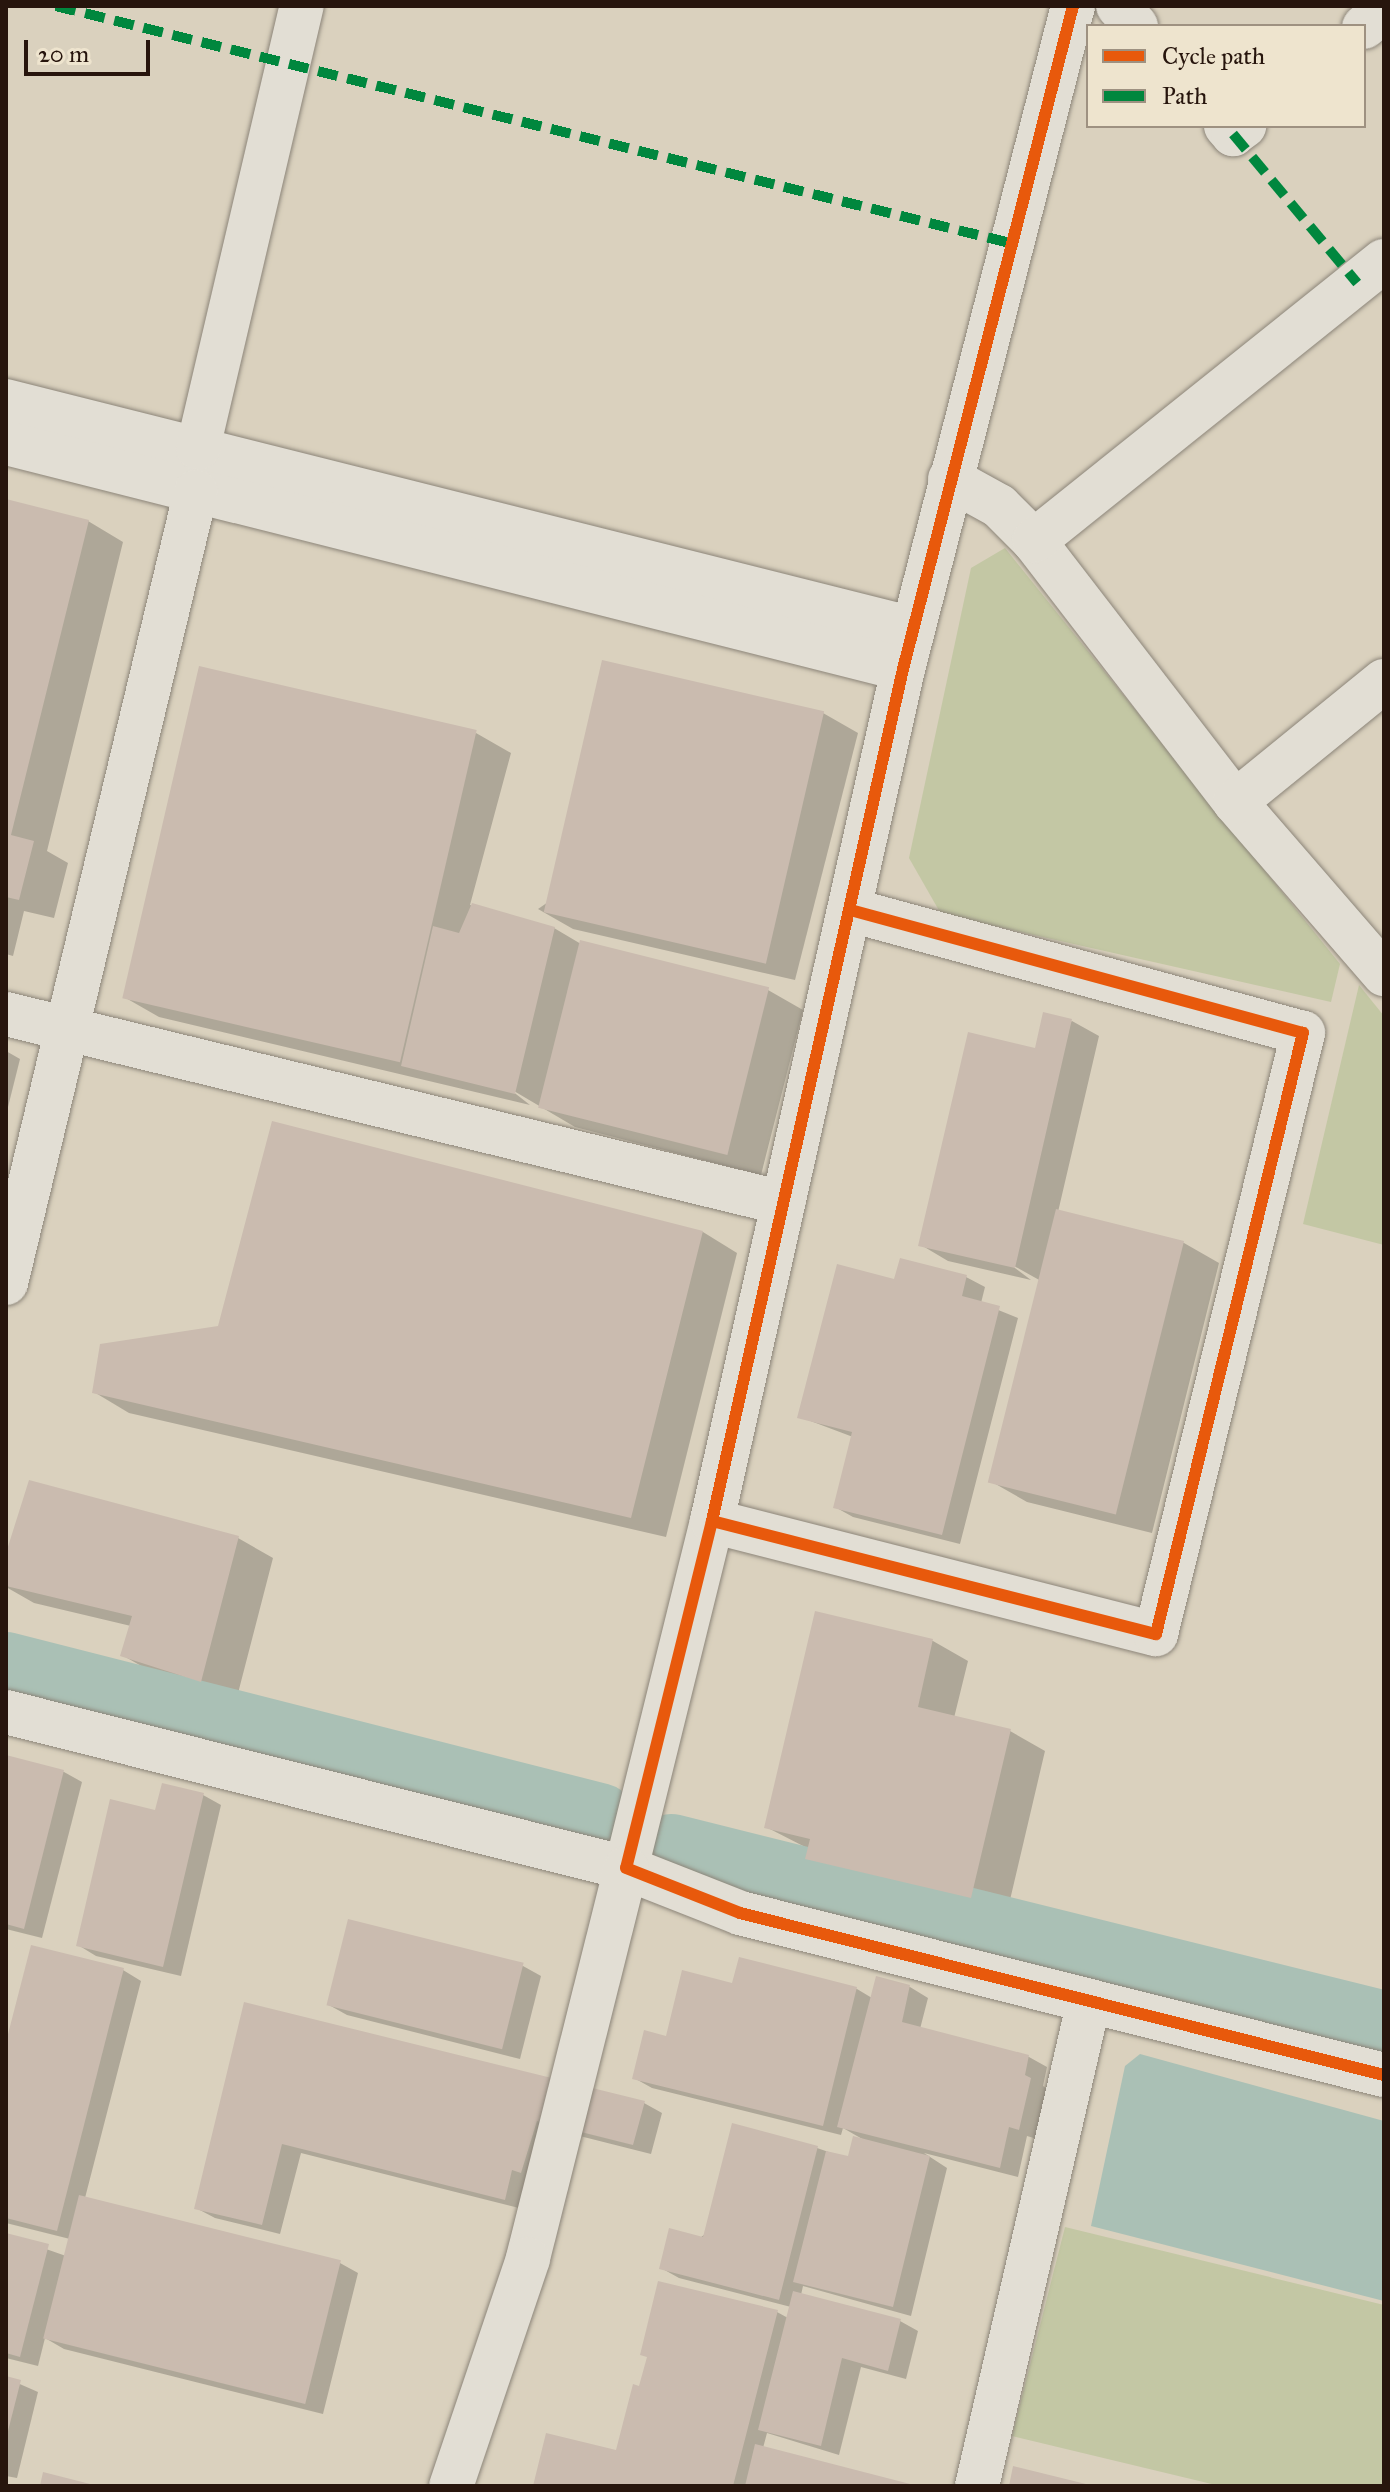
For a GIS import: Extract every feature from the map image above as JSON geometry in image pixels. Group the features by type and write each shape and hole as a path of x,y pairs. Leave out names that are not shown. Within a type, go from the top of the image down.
{"street":[{"path":"198,448 302,6"},
{"path":"451,2486 528,2259 712,1521 908,649 1073,6"},
{"path":"1118,6 1134,24"},
{"path":"1366,25 1384,10"},
{"path":"1034,541 1384,261"},
{"path":"6,401 198,448 908,649"},
{"path":"6,443 196,491 908,649"},
{"path":"950,479 999,506 1034,541 1235,802 1384,974"},
{"path":"6,1283 196,491"},
{"path":"1235,802 1384,681"},
{"path":"712,1521 1156,1634 1303,1033 849,910"},
{"path":"6,1014 783,1203"},
{"path":"6,1712 626,1868 740,1913 1384,2075"},
{"path":"977,2486 1089,2001"}],"green space":[{"path":"1005,548 1340,964 1331,1002 941,914 909,858 971,568"},
{"path":"1359,985 1384,1016 1384,1245 1303,1224"},
{"path":"1065,2227 1384,2305 1384,2486 1220,2486 1012,2436"}],"shaded area":[{"path":"1140,2054 1384,2121 1384,2301 1091,2226 1125,2066"}],"building":[{"path":"6,499 89,520 11,835 34,841 19,900 6,897"},
{"path":"602,660 824,711 766,964 544,912"},
{"path":"199,666 477,730 400,1062 122,998"},
{"path":"472,903 555,927 515,1094 401,1066 433,926 459,933"},
{"path":"580,940 769,987 727,1155 538,1108"},
{"path":"1043,1012 1072,1019 1015,1268 918,1246 968,1032 1035,1048"},
{"path":"272,1121 703,1231 631,1518 92,1393 100,1344 218,1326"},
{"path":"1056,1209 1184,1241 1116,1515 988,1483"},
{"path":"900,1258 967,1275 962,1296 1000,1306 942,1535 833,1508 852,1432 797,1418 837,1264 894,1279"},
{"path":"29,1480 239,1536 201,1682 120,1656 132,1616 6,1586 6,1553"},
{"path":"815,1611 933,1639 918,1707 1011,1729 971,1898 805,1859 810,1839 764,1828"},
{"path":"6,1755 64,1770 24,1929 6,1924"},
{"path":"162,1783 204,1793 163,1967 76,1946 110,1799 155,1810"},
{"path":"348,1919 524,1963 502,2049 326,2005"},
{"path":"31,1945 124,1968 57,2231 6,2218 6,2042"},
{"path":"739,1957 857,1987 823,2126 632,2079 644,2030 666,2036 682,1970 732,1983"},
{"path":"876,1976 910,1985 902,2022 1029,2055 1025,2075 1031,2078 1019,2130 1009,2127 1000,2168 837,2127"},
{"path":"244,2002 645,2101 633,2145 537,2121 521,2173 512,2170 505,2200 282,2144 262,2225 194,2209"},
{"path":"732,2123 818,2146 779,2300 659,2269 669,2228 703,2237"},
{"path":"853,2136 930,2156 893,2307 793,2282 826,2151 848,2156"},
{"path":"79,2195 341,2260 305,2404 43,2339"},
{"path":"6,2233 49,2244 20,2357 6,2353"},
{"path":"658,2281 778,2310 733,2486 533,2486 546,2433 616,2450 633,2384 639,2386 647,2357 640,2355"},
{"path":"793,2291 901,2319 888,2371 842,2358 821,2446 758,2430"},
{"path":"6,2376 21,2380 7,2435 6,2435"},
{"path":"755,2444 914,2485 914,2486 745,2486"},
{"path":"1013,2466 1090,2485 1090,2486 1009,2486"},
{"path":"43,2472 94,2485 94,2486 40,2486"}],"waterway":[{"path":"6,1670 599,1821"},
{"path":"671,1852 1384,2029"}],"marked path":[{"path":"56,6 1010,243"},
{"path":"1233,134 1357,283"}],"cycle path":[{"path":"1073,6 903,669 712,1521 626,1868 740,1913 1384,2075"},
{"path":"712,1521 1156,1634 1303,1033 849,910"}]}
